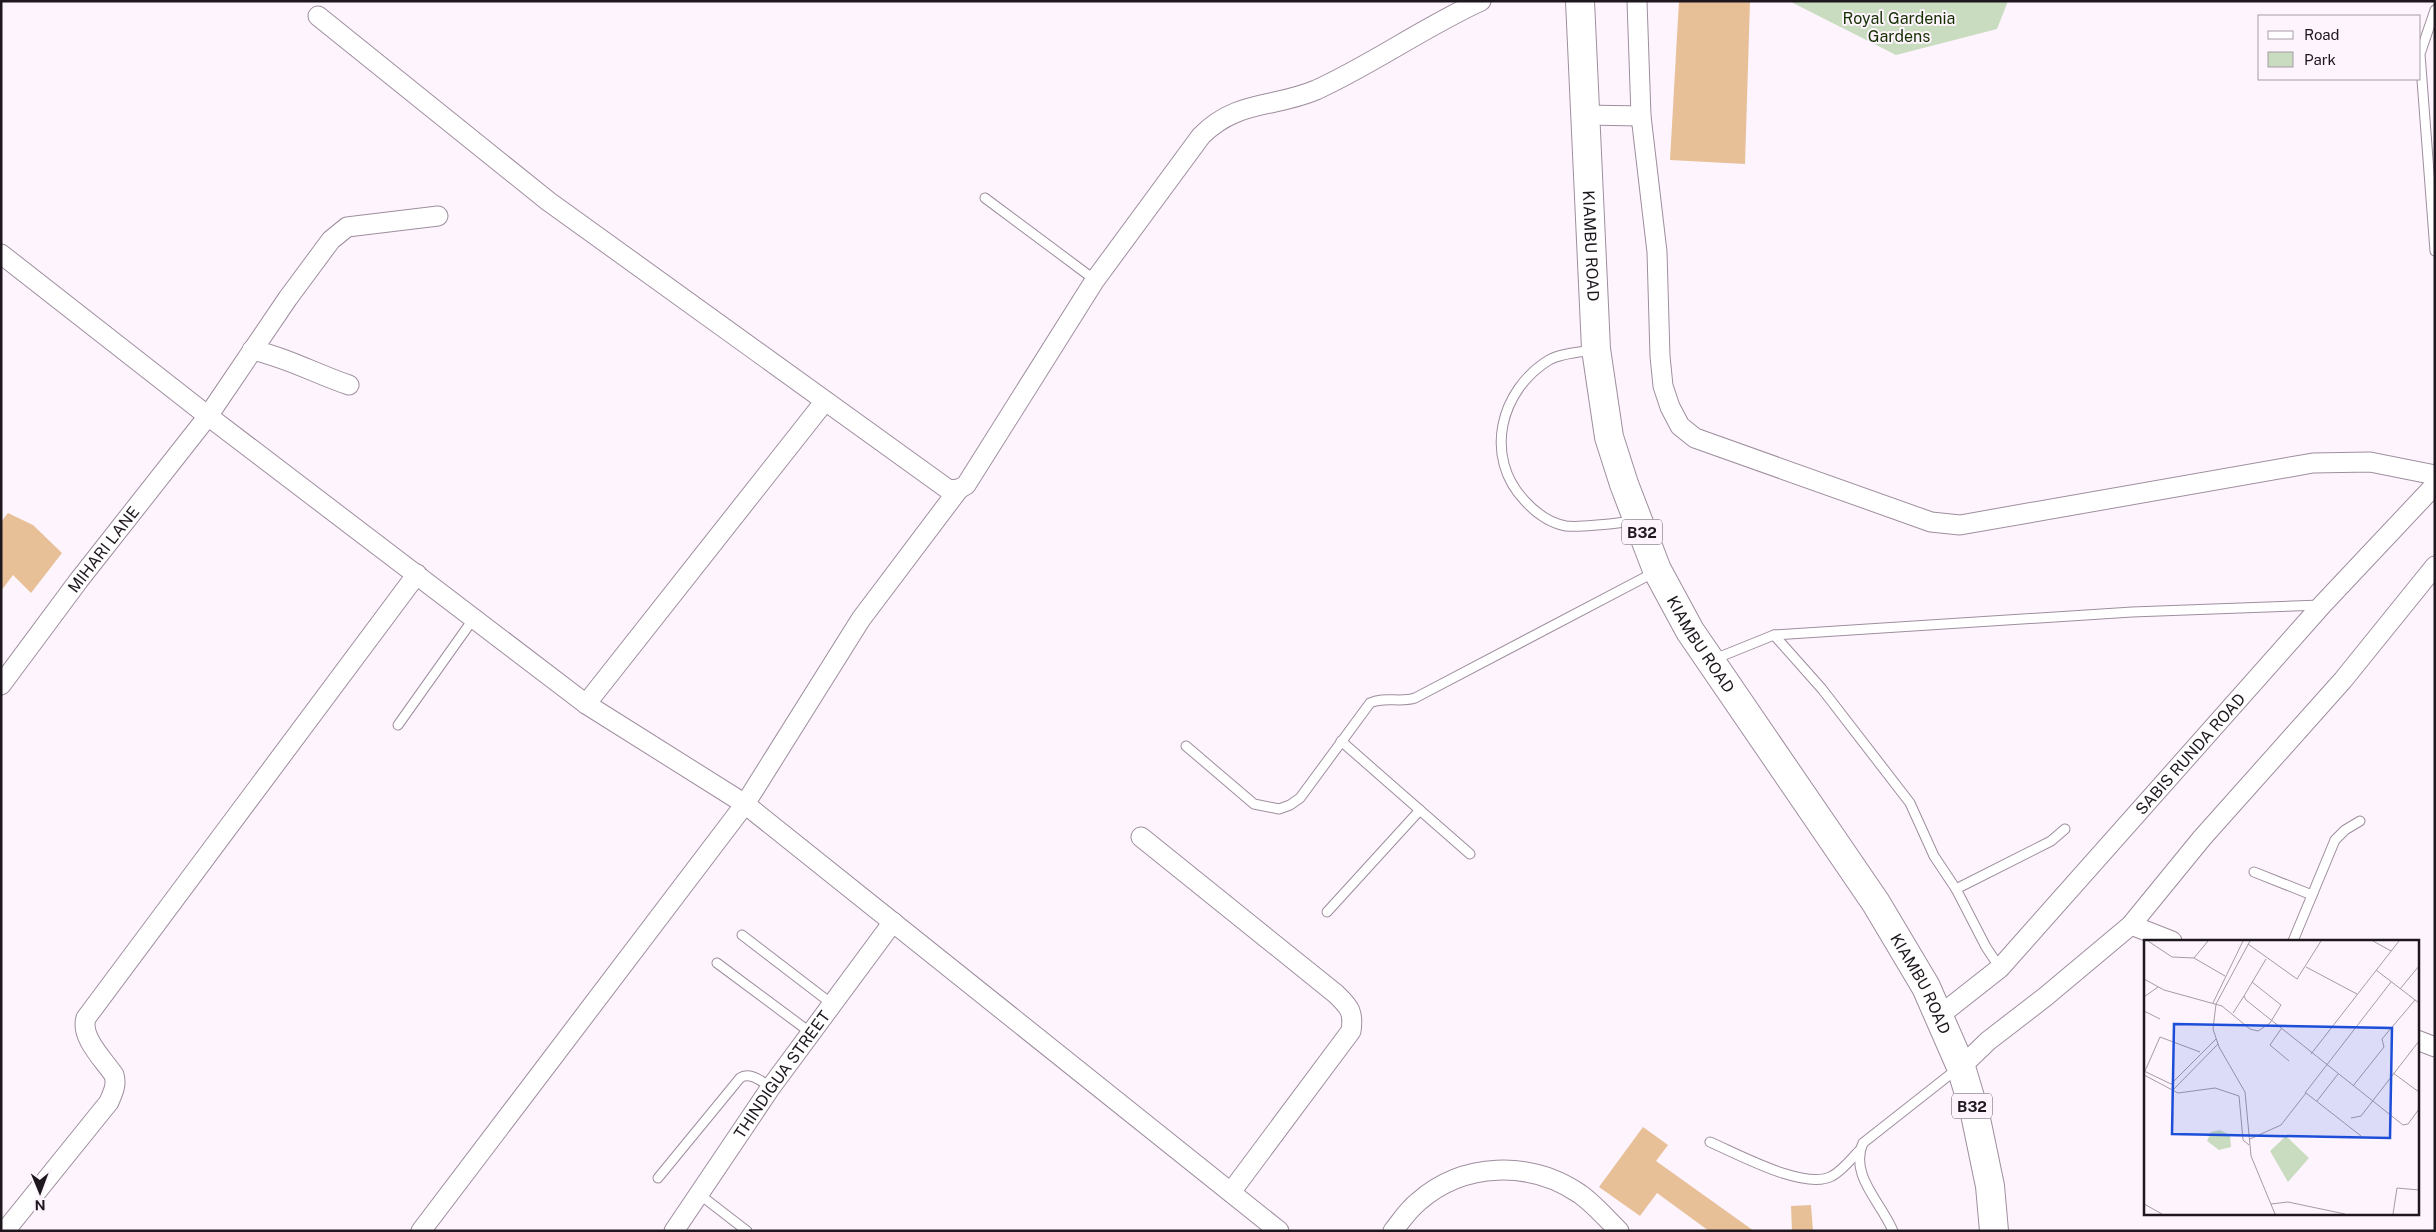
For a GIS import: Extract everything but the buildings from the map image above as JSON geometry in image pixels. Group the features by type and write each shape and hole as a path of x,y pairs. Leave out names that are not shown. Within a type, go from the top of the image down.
{"highway":[{"name":"KIAMBU ROAD","path":"1580,1 1596,349 1609,438 1657,570 1690,631 1876,903 1926,987 1961,1067 1975,1114 1990,1186 1994,1231"}],"street":[{"path":"421,1231 745,804 861,619 959,489 966,485 1095,280 1201,136 1212,125 1227,115 1317,90 1481,1"},
{"path":"1637,1 1641,116 1657,252 1660,356 1663,386 1670,407 1680,426 1695,438 1932,522 1960,525 2312,463 2370,462 2434,474"},
{"path":"318,16 548,201 949,490 959,489"},
{"path":"1585,115 1641,116"},
{"name":"MIHARI LANE","path":"1,685 79,580 208,416 252,350 331,240 348,227 438,216"},
{"path":"1,254 208,416 586,704 745,804 1279,1231"},
{"path":"252,350 302,365 323,376 349,385"},
{"path":"586,704 825,401"},
{"name":"SABIS RUNDA ROAD","path":"1939,1016 2000,968 2322,605 2434,474"},
{"path":"1961,1067 1988,1041 2131,925 2202,838 2343,680 2435,566"},
{"path":"5,1231 109,1102 114,1091 116,1082 114,1075 86,1035 83,1026 86,1018 417,574"},
{"path":"1141,838 1336,994 1349,1007 1353,1017 1351,1031 1231,1192"},
{"name":"THINDIGUA STREET","path":"674,1231 771,1087 893,922"},
{"path":"2131,925 2169,940"},
{"path":"2418,1040 2435,1048"},
{"path":"1393,1231 1417,1202 1458,1176 1488,1171 1517,1170 1540,1174 1580,1194 1619,1231"}],"lane":[{"path":"2421,51 2435,10"},
{"path":"2421,67 2435,251"},
{"path":"985,198 1095,280"},
{"path":"1596,349 1551,359 1525,380 1508,405 1500,441 1507,474 1520,495 1538,515 1566,526 1638,521"},
{"path":"1186,746 1254,804 1279,809 1290,805 1300,798 1370,703 1377,699 1406,701 1415,698 1657,570"},
{"path":"1709,660 1774,635 2132,612 2322,605"},
{"path":"398,725 474,618"},
{"path":"1774,635 1822,689 1910,803 1934,856 1956,889 1986,947 2000,968"},
{"path":"1341,741 1470,854"},
{"path":"1327,912 1420,810"},
{"path":"2293,940 2336,840 2345,830 2360,821"},
{"path":"1956,889 2051,841 2065,830"},
{"path":"2254,872 2312,896"},
{"path":"742,935 832,1004"},
{"path":"717,963 811,1033"},
{"path":"1894,1231 1886,1213 1862,1178 1858,1160 1860,1150 1863,1143 1961,1067"},
{"path":"658,1178 740,1078 744,1075 751,1076 771,1087"},
{"path":"1710,1142 1798,1179 1816,1182 1833,1176 1860,1150"},
{"path":"699,1194 747,1231"}],"green space":[{"name":"Royal Gardenia Gardens","path":"1789,1 2008,1 1997,29 1896,55"}]}
